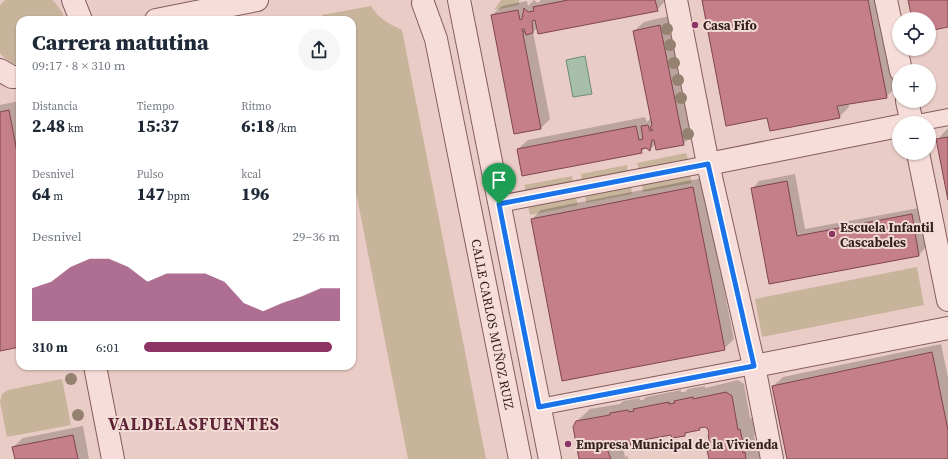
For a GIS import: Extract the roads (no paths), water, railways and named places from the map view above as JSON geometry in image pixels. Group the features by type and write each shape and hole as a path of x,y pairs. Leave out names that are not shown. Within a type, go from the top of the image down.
{"street":[{"path":"73,0 79,16"},
{"path":"176,16 257,0"},
{"path":"418,2 442,4 452,0"},
{"path":"459,0 550,459"},
{"path":"676,0 708,164 754,366 772,459"},
{"path":"886,0 900,64"},
{"name":"CALLE CARLOS MUÑOZ RUIZ","path":"418,2 436,39 520,459"},
{"path":"936,119 948,117"},
{"path":"499,204 892,127"},
{"path":"919,160 948,300"},
{"path":"539,407 948,328"},
{"path":"96,370 113,459"}],"place":[{"name":"Casa Fifo","path":"695,25"},
{"name":"Escuela Infantil Cascabeles","path":"832,234"},
{"name":"Empresa Municipal de la Vivienda","path":"568,444"}],"district":[{"name":"VALDELASFUENTES","path":"194,424"}]}
